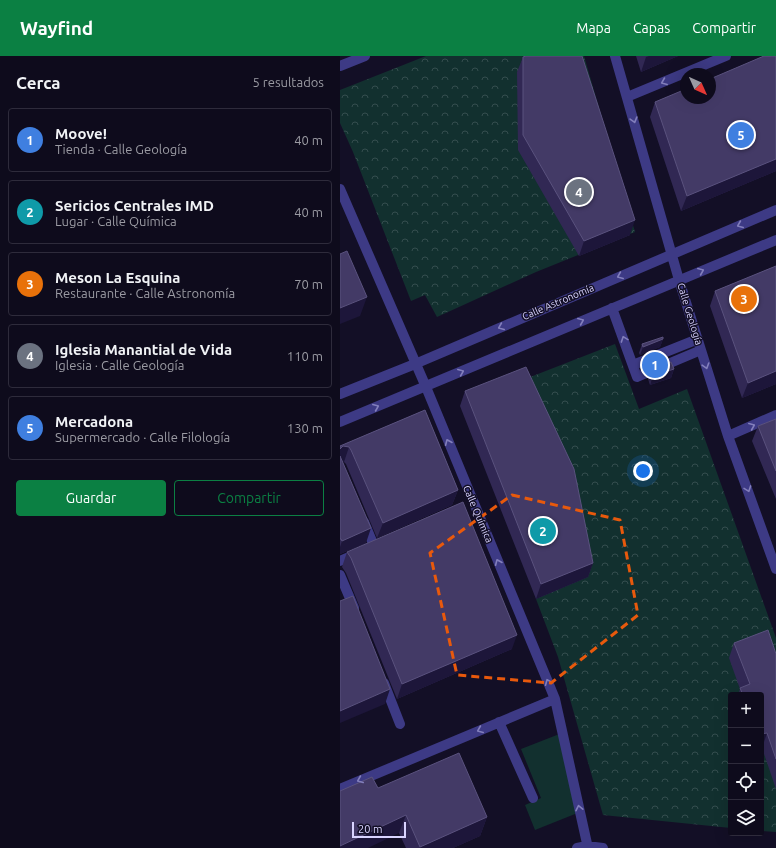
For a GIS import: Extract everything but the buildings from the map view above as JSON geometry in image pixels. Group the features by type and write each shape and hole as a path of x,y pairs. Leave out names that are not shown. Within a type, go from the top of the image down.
{"street":[{"path":"340,66 365,56"},
{"name":"Calle Geología","path":"616,56 679,280 728,436 776,569"},
{"path":"627,97 726,56"},
{"name":"Calle Química","path":"340,189 426,387 555,699 584,847"},
{"name":"Calle Astronomía","path":"340,394 415,364 776,210"},
{"path":"340,422 776,240"},
{"path":"612,308 637,377 702,350"},
{"path":"633,365 698,339"},
{"path":"728,436 776,415"},
{"path":"340,561 378,545 359,510"},
{"path":"340,575 345,599 358,618"},
{"path":"380,674 400,724"},
{"path":"340,789 555,699"},
{"path":"499,722 533,798"},
{"path":"584,847 603,848"}],"highlighted area":[{"path":"512,495 620,520 638,615 551,683 457,675 430,553"}],"green space":[{"path":"426,56 584,56 635,232 536,272 437,317 425,295 411,301 353,152 340,123 340,90"},
{"path":"615,344 639,409 687,389 776,638 776,832 764,831 764,692 728,692 728,828 603,815 558,657 536,599 520,381"},
{"path":"562,733 580,812 535,830 525,805 541,798 521,749"}],"place":[{"name":"Mercadona","path":"741,135"},
{"name":"Iglesia Manantial de Vida","path":"579,192"},
{"name":"Meson La Esquina","path":"744,299"},
{"name":"Moove!","path":"655,365"},
{"name":"Sericios Centrales IMD","path":"543,531"}]}
